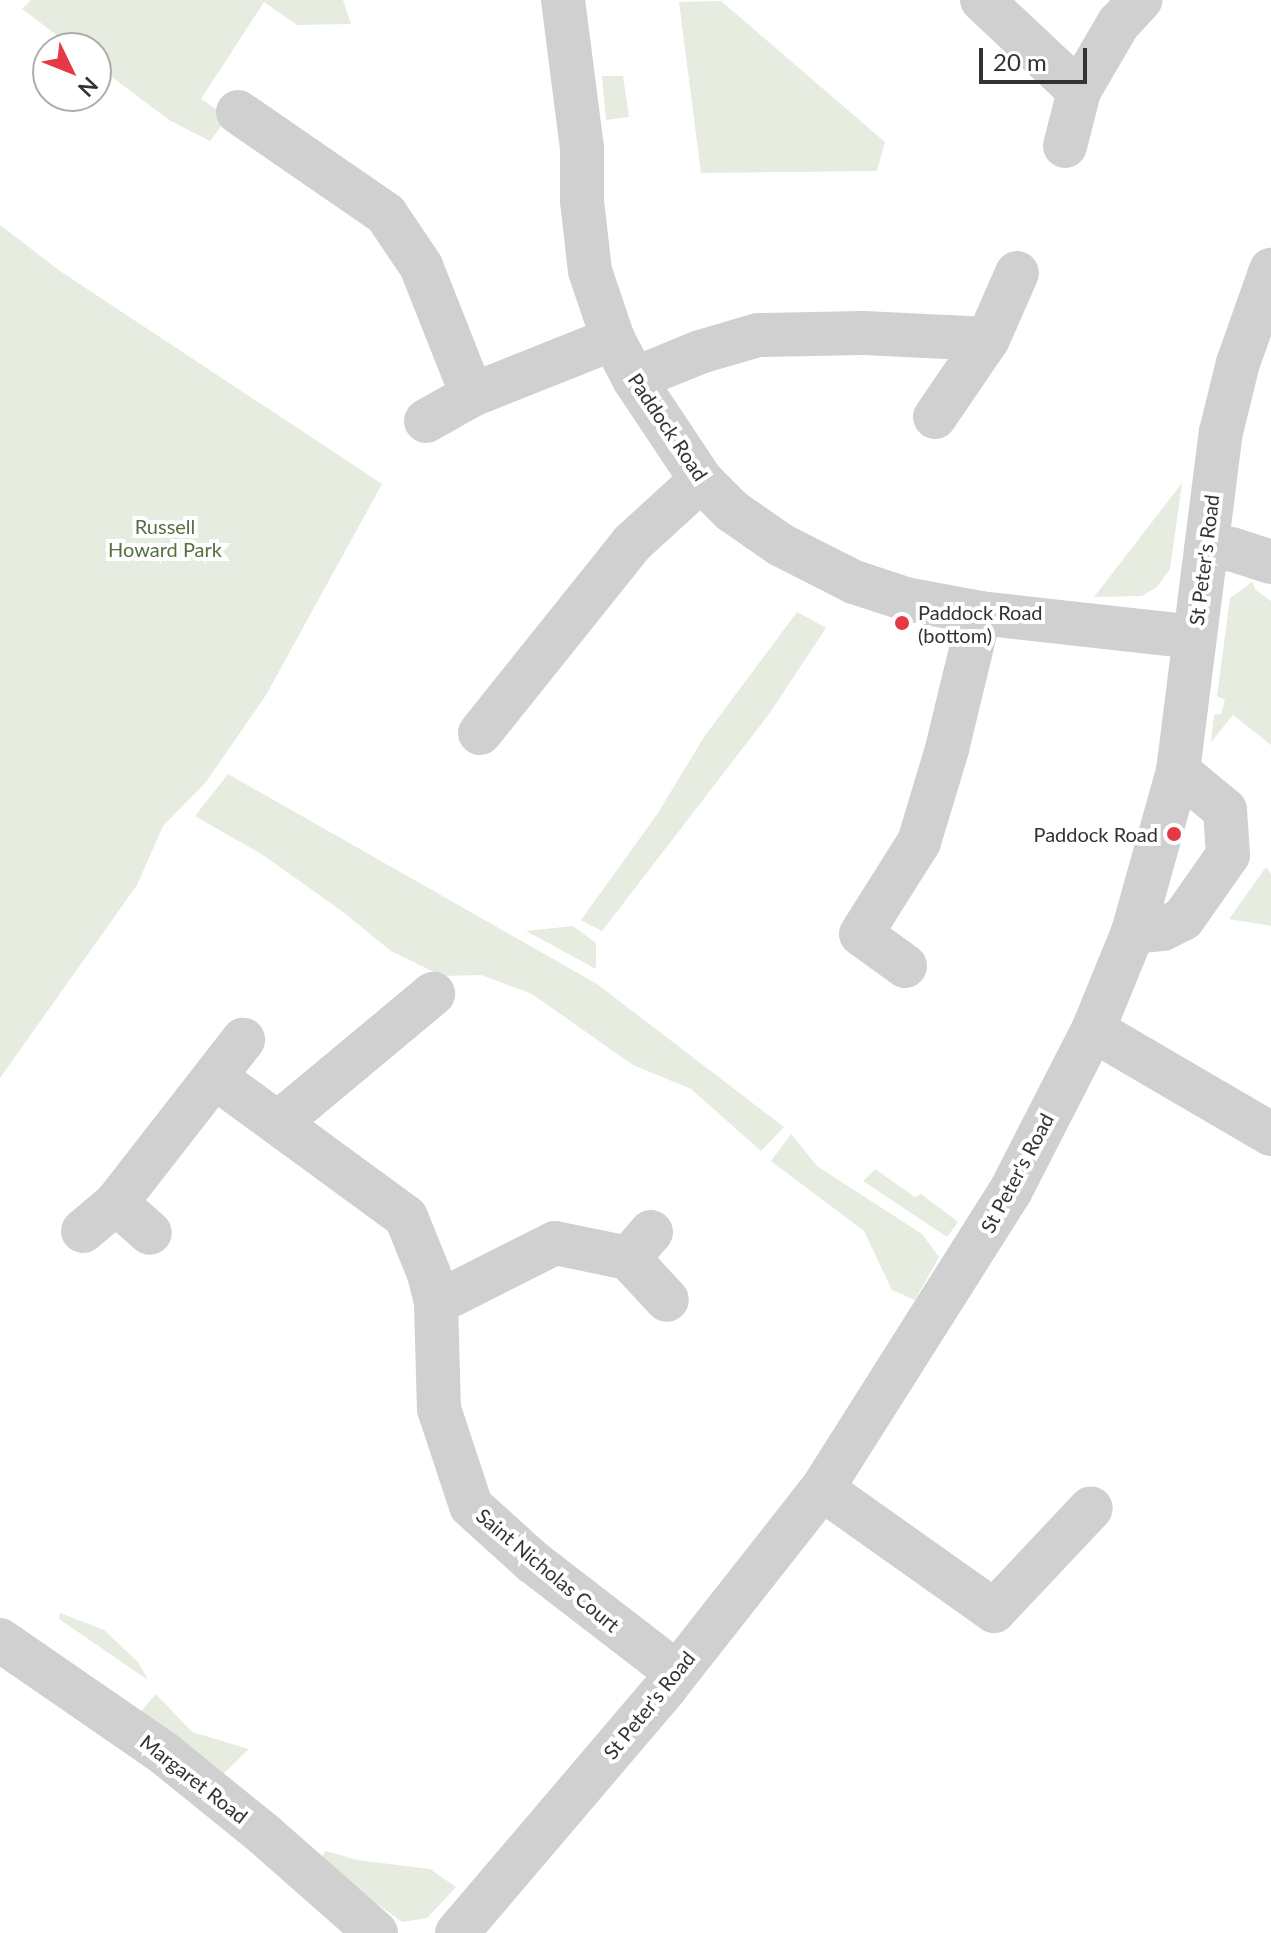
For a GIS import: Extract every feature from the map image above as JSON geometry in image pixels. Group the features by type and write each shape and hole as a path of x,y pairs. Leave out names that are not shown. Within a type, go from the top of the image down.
{"street":[{"name":"Paddock Road","path":"563,0 582,148 582,201 590,271 613,339 634,379 701,480 732,511 781,545 854,582 906,599 980,613 1194,637"},
{"path":"982,0 1079,91"},
{"path":"1065,146 1079,91 1118,24 1140,0"},
{"path":"238,112 386,214 421,266 472,395"},
{"name":"St Peter's Road","path":"473,1927 822,1489 1010,1192 1093,1030 1133,932 1178,771 1221,432 1238,363 1271,270"},
{"path":"935,417 988,339 1017,273"},
{"path":"634,379 700,352 758,335 864,333 988,339"},
{"path":"426,421 472,395 613,339"},
{"path":"480,733 553,618 701,480"},
{"path":"1206,550 1231,549 1271,562"},
{"path":"905,966 861,934 919,842 947,749 980,613"},
{"path":"1133,932 1163,929 1183,919 1228,855 1225,810 1178,771"},
{"path":"278,1123 433,994"},
{"path":"1093,1030 1271,1134"},
{"path":"83,1231 116,1203 243,1040"},
{"name":"Saint Nicholas Court","path":"216,1078 406,1217 429,1274 436,1303 439,1409 471,1506 533,1562 676,1672"},
{"path":"116,1203 150,1233"},
{"path":"436,1303 555,1243 640,1245 667,1300"},
{"path":"822,1489 994,1611 1091,1508"},
{"name":"Margaret Road","path":"0,1640 165,1754 265,1835 376,1933"}],"green space":[{"path":"31,0 343,0 351,24 297,25 264,2 201,99 228,117 210,141 169,120 112,77 112,32 53,32 22,9"},
{"path":"721,1 885,142 877,171 701,173 679,2"},
{"path":"602,76 623,76 629,117 606,120"},
{"name":"Russell Howard Park","path":"0,225 60,271 382,484 266,695 206,782 163,826 137,885 0,1078"},
{"path":"1182,483 1170,569 1157,587 1142,596 1094,597"},
{"path":"1252,582 1256,590 1271,601 1271,745 1233,715 1211,742 1214,715 1221,714 1225,700 1217,696 1230,598"},
{"path":"797,612 826,628 769,714 602,931 581,920 658,813 704,737"},
{"path":"228,774 597,984 784,1127 761,1151 691,1089 633,1065 532,994 481,975 442,976 391,951 263,855 195,816"},
{"path":"1266,867 1271,874 1271,926 1229,919"},
{"path":"573,926 596,943 596,969 526,931"},
{"path":"791,1134 817,1166 922,1234 939,1257 915,1300 892,1290 864,1231 771,1161"},
{"path":"875,1169 915,1197 921,1194 958,1222 947,1237 863,1181"},
{"path":"60,1613 104,1630 138,1662 148,1680 59,1619"},
{"path":"156,1694 192,1732 249,1749 220,1777 138,1715"},
{"path":"326,1851 357,1860 430,1869 456,1887 427,1918 402,1922 318,1861"}],"place":[{"name":"Paddock Road (bottom)","path":"902,623"},
{"name":"Paddock Road","path":"1174,834"}]}
